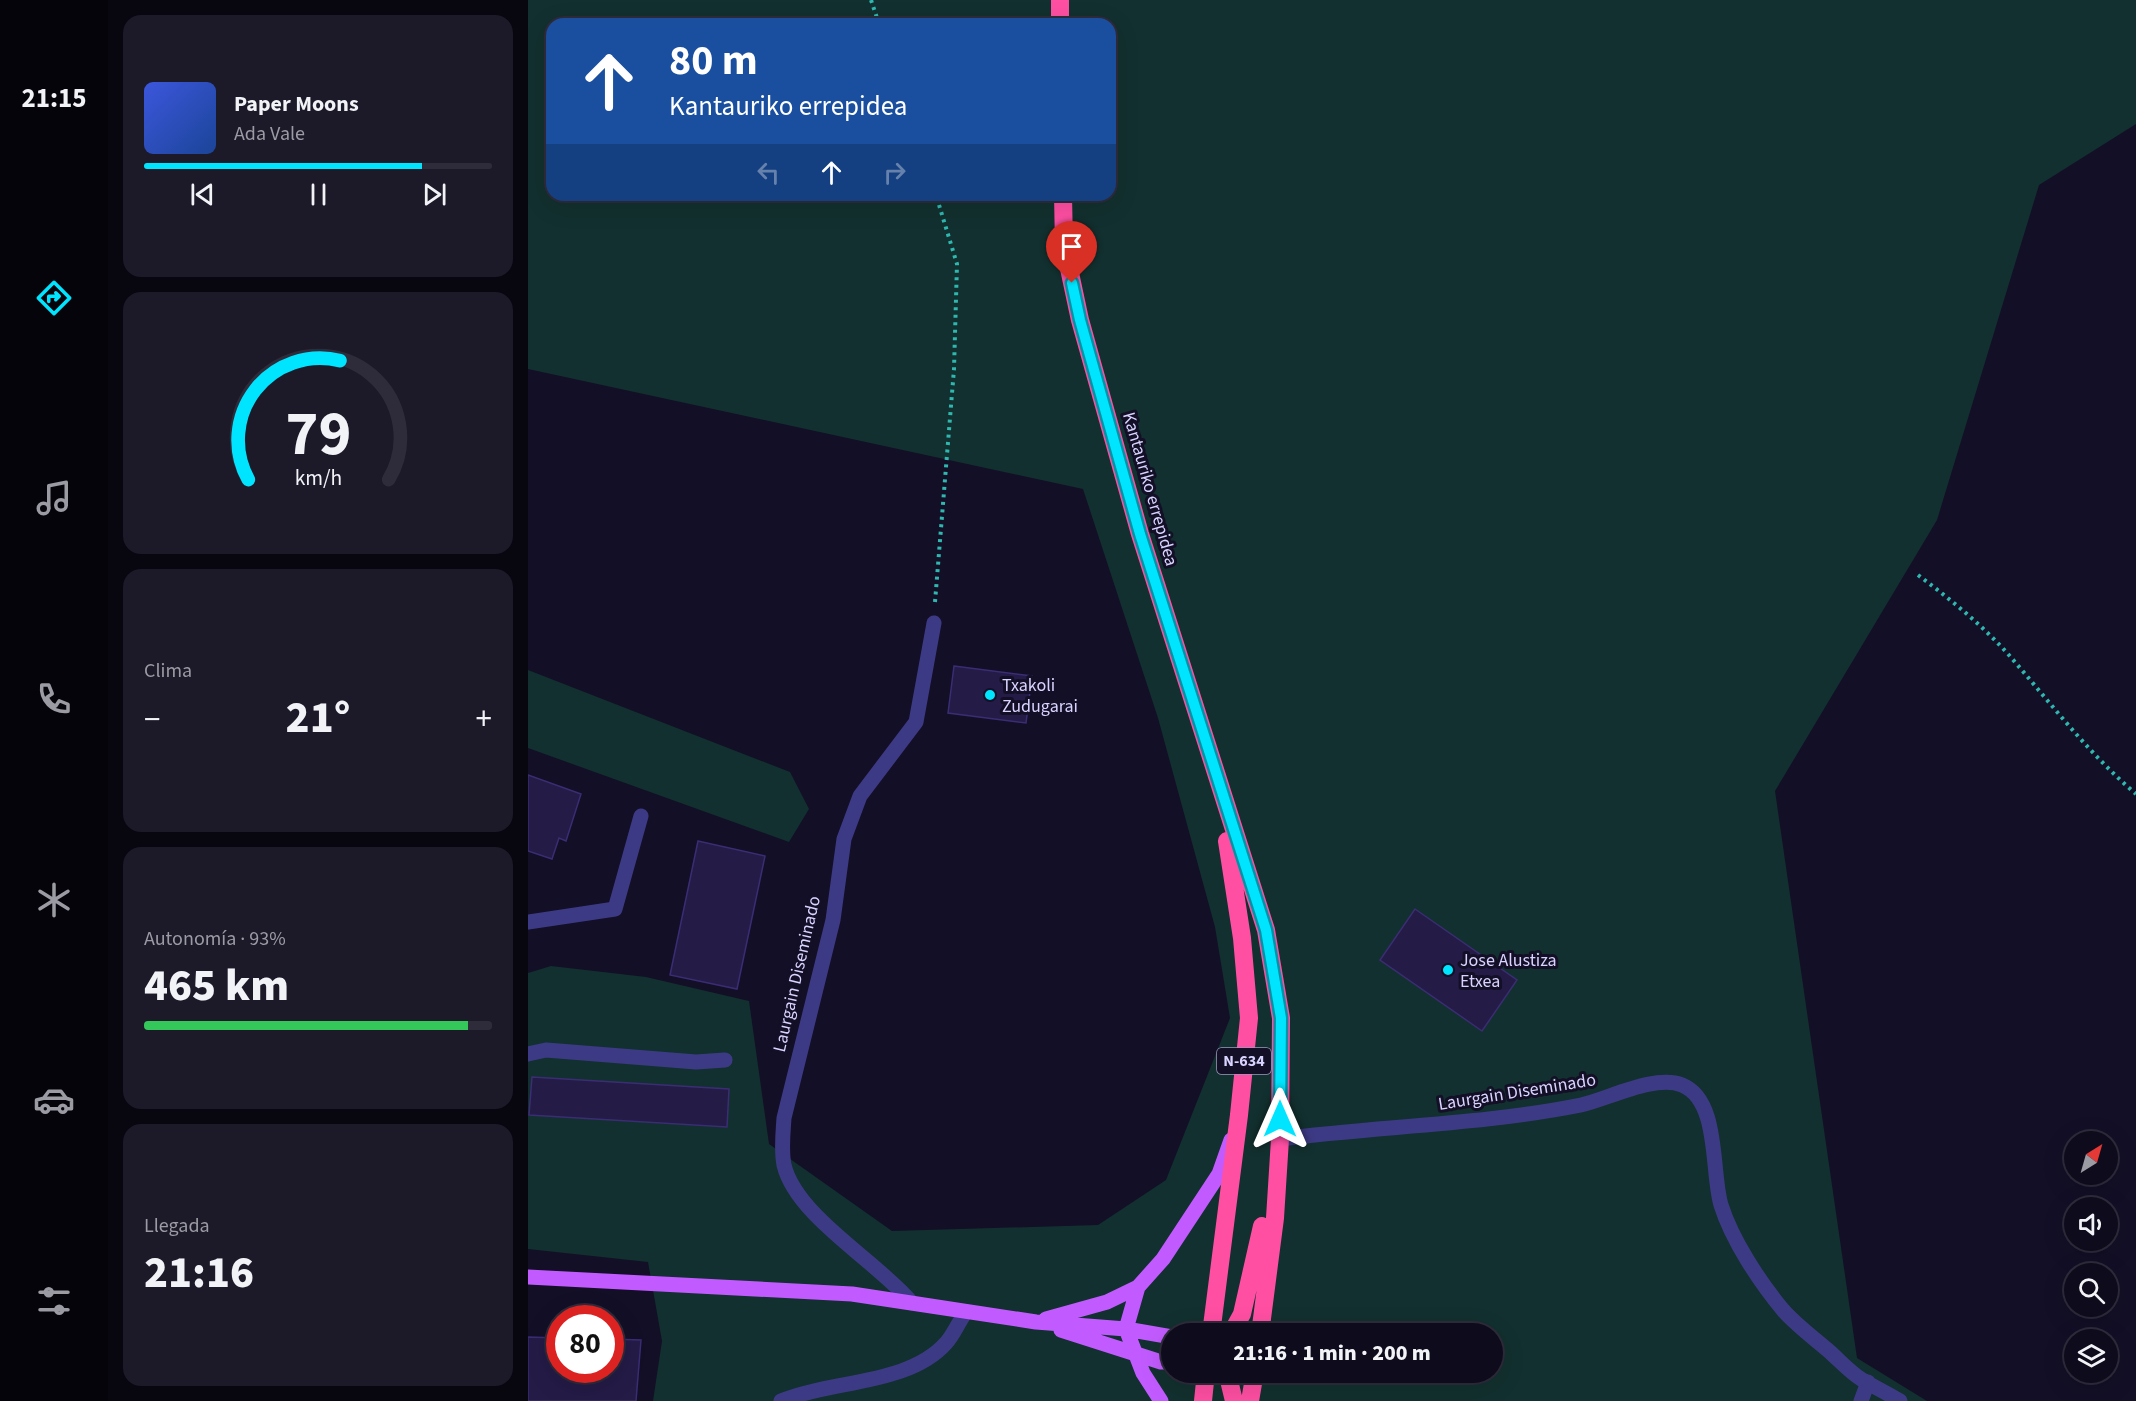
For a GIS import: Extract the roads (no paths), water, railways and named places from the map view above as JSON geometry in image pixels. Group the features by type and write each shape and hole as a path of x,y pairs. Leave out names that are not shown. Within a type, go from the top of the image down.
{"highway":[{"path":"1060,0 1060,18"},
{"name":"Kantauriko errepidea","path":"1063,201 1064,245 1080,320 1140,534 1219,789"},
{"name":"N-634","path":"1212,1323 1249,1018 1242,938 1219,789"},
{"name":"N-634","path":"1219,789 1268,941 1281,1018 1280,1139 1275,1218 1261,1323"},
{"path":"1237,1323 1252,1280 1280,1139"},
{"path":"1203,1401 1205,1383"},
{"path":"1230,1383 1234,1401"},
{"path":"1250,1401 1253,1383"}],"main road":[{"path":"1035,1322 1107,1302 1138,1287 1163,1259 1220,1174 1239,1114"},
{"path":"528,1277 852,1294 1035,1322 1126,1329 1161,1335"},
{"path":"1138,1287 1126,1329 1143,1373 1161,1401"},
{"path":"1035,1322 1161,1362"}],"street":[{"name":"Laurgain Diseminado","path":"912,1303 895,1283 813,1212 798,1192 784,1166 783,1145 784,1118 833,920 843,839 860,796 916,722 934,623"},
{"path":"528,922 615,909 641,816"},
{"path":"528,1054 546,1050 696,1062 725,1060"},
{"name":"Laurgain Diseminado","path":"1280,1139 1346,1130 1390,1129 1490,1120 1582,1104 1641,1086 1661,1083 1681,1084 1696,1094 1707,1114 1720,1203 1738,1247 1783,1310 1868,1382 1900,1401"},
{"path":"781,1401 905,1370 932,1356 948,1341 950,1333 966,1312"},
{"path":"1861,1401 1868,1382"}],"place":[{"name":"Txakoli Zudugarai","path":"990,695"},
{"name":"Jose Alustiza Etxea","path":"1448,970"}]}
